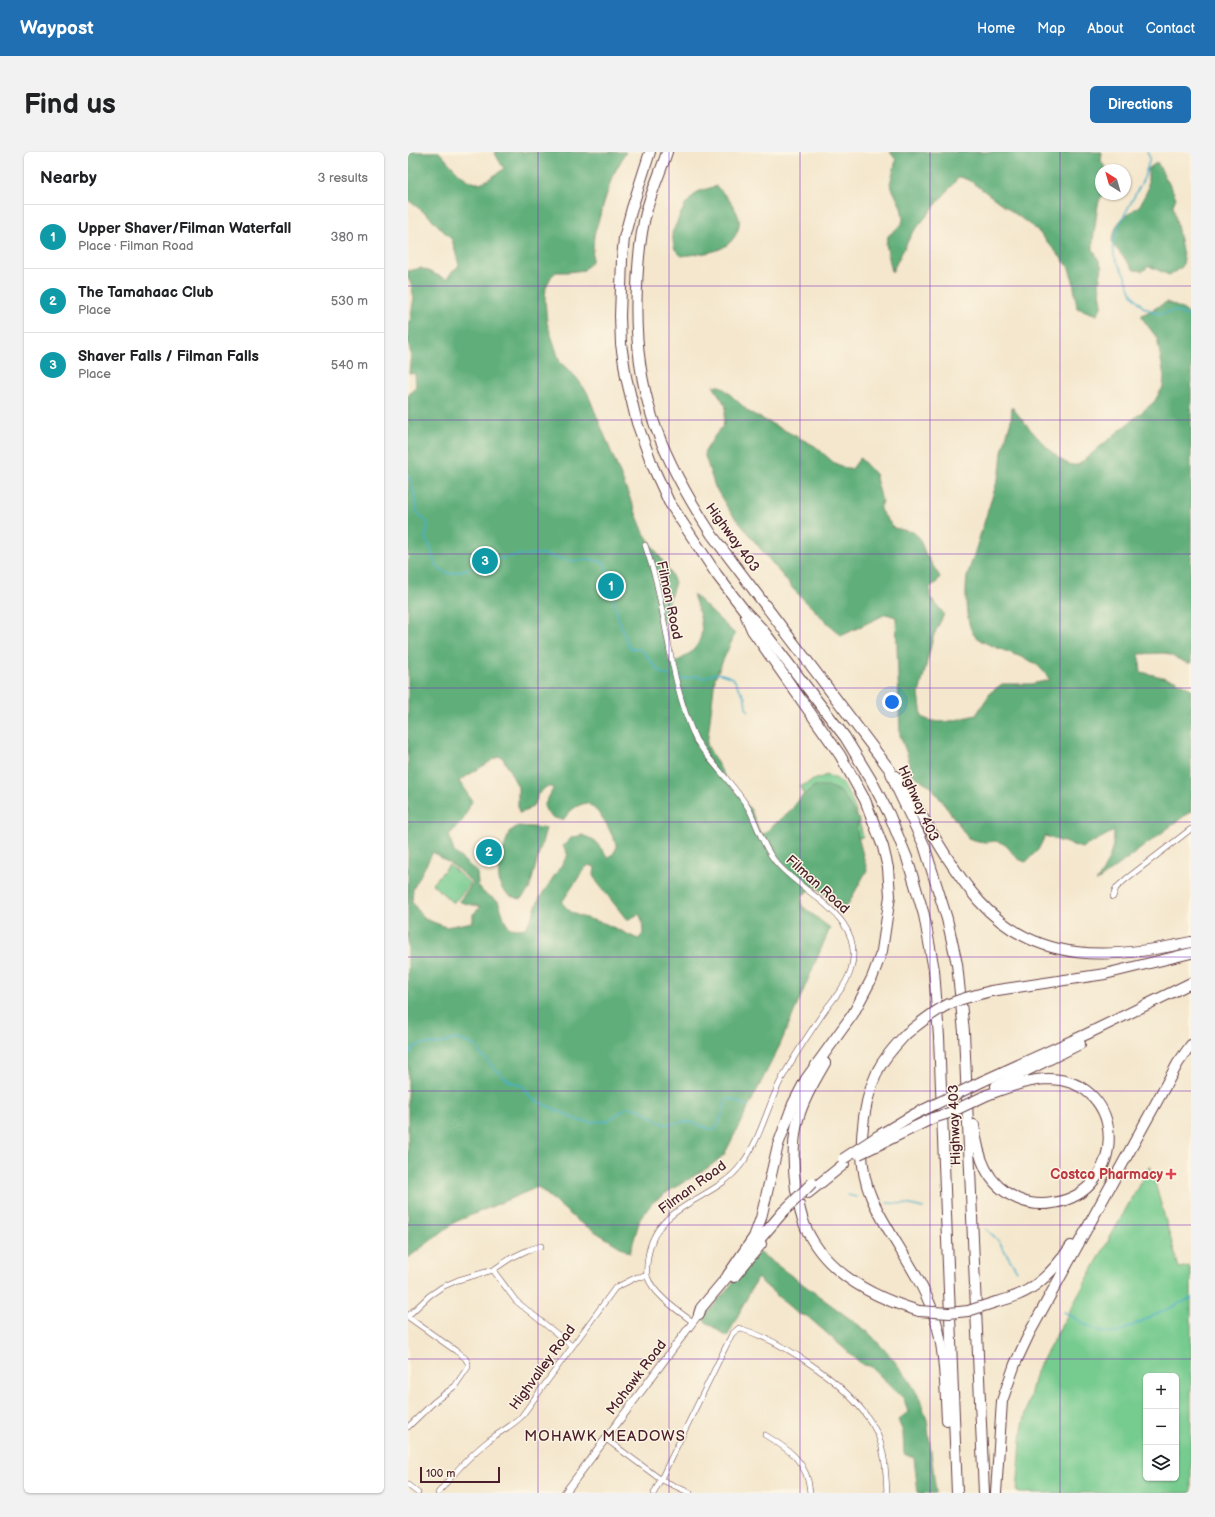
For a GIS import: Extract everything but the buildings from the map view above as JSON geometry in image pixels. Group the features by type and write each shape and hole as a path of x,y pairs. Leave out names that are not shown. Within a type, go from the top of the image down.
{"highway":[{"name":"Highway 403","path":"650,152 624,238 622,259 620,316 621,344 626,377 637,423 653,467 669,502 717,575 744,610 762,629 845,737 870,778 889,814 907,858 924,915 934,970 939,1037 957,1493"},
{"name":"Highway 403","path":"667,152 647,210 638,262 636,310 637,342 646,399 653,421 671,465 690,500 712,535 890,770 924,845 947,918 957,964 963,1024 984,1493"},
{"path":"728,1276 754,1237 762,1218 778,1145 793,1104 806,1079 853,1014 872,978 882,951 890,896 888,868 883,847 865,800 840,756 752,630 744,610"},
{"path":"890,770 902,784 955,869 968,887 990,912 1003,923 1019,933 1033,940 1066,952 1092,954 1116,954 1166,948 1191,942"},
{"path":"957,1493 952,1475 940,1340 933,1312 912,1269 871,1198 865,1174 861,1141 866,1103 878,1069 892,1048 906,1034 922,1021 950,1004 964,998 991,991 1106,974 1191,953"},
{"path":"699,1314 701,1308 728,1276 812,1183 879,1140 913,1115 1191,983"},
{"path":"879,1140 914,1128 949,1112 1191,990"},
{"path":"841,1031 802,1107 797,1122 793,1164 801,1213 805,1227 814,1242 844,1276 877,1296 919,1311 949,1313 968,1311 1020,1294 1041,1281 1063,1258 1094,1216"},
{"path":"996,1493 1002,1401 1014,1364 1030,1332 1178,1063 1191,1044"},
{"path":"967,1094 971,1109 977,1149 982,1163 993,1181 1010,1195 1025,1202 1046,1205 1063,1202 1080,1194 1095,1180 1103,1168 1108,1152 1110,1138 1109,1126 1096,1100 1087,1091 1070,1083 1049,1079 1028,1082 986,1093"},
{"path":"699,1314 705,1312 784,1214 844,1162"}],"main road":[{"name":"Mohawk Road","path":"565,1493 699,1314"}],"street":[{"name":"Filman Road","path":"645,545 656,580 671,661 684,707 697,742 749,810 766,849 776,863 808,892 834,912 843,922 853,946 851,969 846,980 781,1079 748,1155 739,1168 729,1177 666,1219 657,1230 651,1242 647,1276"},
{"path":"1113,897 1116,888 1191,829"},
{"path":"408,1427 434,1402 455,1386 468,1367 468,1363 465,1358 408,1316 429,1296 442,1287 458,1280 493,1270 511,1258 541,1246"},
{"path":"493,1270 516,1301 572,1346"},
{"path":"647,1276 653,1287 662,1297 693,1322"},
{"name":"Highvalley Road","path":"438,1493 458,1467 489,1439 512,1425 521,1417 615,1288 637,1277 647,1276"},
{"path":"654,1493 732,1334 739,1328 752,1332 792,1351 850,1396 866,1414 877,1435 885,1463 887,1493"},
{"path":"765,1435 787,1448 797,1458 805,1471 809,1483 810,1493"},
{"path":"606,1439 660,1479 690,1493"},
{"path":"408,1485 418,1493"}],"green space":[{"path":"408,152 439,152 468,180 479,183 489,179 504,169 494,152 626,152 612,177 594,235 592,261 584,270 556,272 551,277 546,287 545,299 547,323 560,362 576,377 587,392 644,533 675,582 663,621 669,662 674,662 686,656 699,642 702,627 693,594 735,634 715,678 707,745 729,784 751,810 761,836 792,809 801,797 815,786 828,786 841,792 859,820 856,829 867,870 846,908 814,886 802,896 802,906 830,928 780,1045 724,1155 709,1167 652,1203 640,1219 630,1253 578,1221 538,1187 455,1222 408,1258 408,396 416,386 415,374 409,373 411,354 408,342 408,333 414,298 408,278 408,271 421,268 446,279 459,265 452,240 429,216 408,200","holes":["499,756 503,758 518,787 519,813 531,807 536,801 537,795 546,787 552,787 553,789 544,806 549,814 563,820 573,809 579,805 587,803 602,817 609,828 617,847 613,854 608,857 594,840 582,835 571,838 563,846 568,855 539,899 531,919 525,928 518,929 510,928 506,923 498,901 484,893 478,886 477,872 454,852 449,835 463,820 472,801 459,781","433,852 455,867 473,883 459,901 481,907 473,914 473,922 446,927 425,919 418,911 412,901 413,889","589,865 595,867 594,875 597,882 627,920 639,914 642,920 643,934 638,939 606,924 582,917 571,911 562,902 585,868"]},
{"path":"890,152 1102,152 1101,161 1103,164 1095,164 1095,200 1100,200 1093,240 1093,249 1102,267 1099,284 1102,305 1097,315 1077,308 1073,280 1068,266 1037,230 972,182 961,177 958,178 911,235 892,272 886,244 888,236 902,224 903,218 901,207 890,184 896,160"},
{"path":"1157,162 1176,198 1173,205 1184,260 1182,267 1169,275 1149,266 1143,271 1134,270 1115,247 1112,241 1116,227 1121,220 1140,205 1148,189 1148,169"},
{"path":"716,186 736,210 739,219 739,226 736,234 730,243 717,250 681,256 674,248 672,233 685,205 697,192"},
{"path":"1167,302 1184,310 1191,316 1191,663 1187,663 1165,653 1139,654 1141,672 1175,680 1191,689 1191,811 1096,882 1109,858 1113,845 1114,831 1082,848 1045,836 1038,850 1026,862 1021,861 1000,842 982,842 968,838 930,786 912,774 909,760 900,735 896,617 886,614 841,636 794,590 729,510 715,487 704,453 723,426 726,406 713,386 721,386 749,412 815,446 833,462 847,469 852,469 860,458 875,474 882,501 880,510 894,528 913,532 919,537 925,553 940,577 936,583 930,587 930,597 944,614 933,637 919,694 922,717 928,720 942,722 976,715 991,692 1002,684 1031,684 1050,680 1036,664 978,639 971,630 967,615 967,577 1000,472 1002,452 1011,420 1012,407 1040,440 1058,457 1072,465 1078,465 1154,402 1163,387 1164,376 1157,338 1142,318 1142,315"},
{"path":"827,775 839,781 845,787 855,808 863,837 855,839 809,805 800,787"},
{"path":"518,826 546,828 529,890 521,899 510,895 503,889 499,881 500,862 509,832"},
{"path":"449,865 471,884 453,903 432,884"},
{"path":"1150,1165 1179,1268 1189,1266 1191,1274 1191,1493 1017,1492 1022,1429 1036,1372"},
{"path":"759,1252 868,1332 892,1358 909,1380 919,1397 927,1420 936,1493 918,1493 914,1458 904,1454 903,1432 898,1420 908,1412 904,1399 870,1366 863,1365 807,1316 798,1314 757,1278 727,1337 702,1319"}],"waterway":[{"path":"1147,152 1150,158 1144,178 1118,227 1113,245 1114,256 1125,276 1132,294 1143,307 1159,314 1175,311 1191,317"},
{"path":"408,474 412,484 418,514 426,521 428,526 425,538 432,550 433,559 439,569 450,574 486,562 518,555 542,554 570,561 590,559 605,563 609,574 610,591 613,596 618,617 629,648 640,649 660,672 669,676"},
{"path":"679,678 684,679 696,676 705,678 716,673 733,678 745,698 746,708 749,711"},
{"path":"408,1056 415,1046 423,1044 439,1044 457,1039 472,1044 477,1047 480,1054 509,1081 523,1086 531,1098 580,1121 607,1121 628,1107 641,1110 664,1124 687,1122 709,1129 715,1129 719,1124 726,1100 731,1099 747,1106"},
{"path":"848,1195 856,1197"},
{"path":"887,1203 906,1204 923,1208"},
{"path":"986,1229 998,1240 1017,1271"},
{"path":"1064,1312 1089,1327 1108,1333 1117,1333 1191,1298"}],"place":[{"name":"Shaver Falls / Filman Falls","path":"485,561"},
{"name":"Upper Shaver/Filman Waterfall","path":"611,586"},
{"name":"The Tamahaac Club","path":"489,852"},
{"name":"Costco Pharmacy","path":"1171,1174"}],"district":[{"name":"MOHAWK MEADOWS","path":"605,1436"}]}
